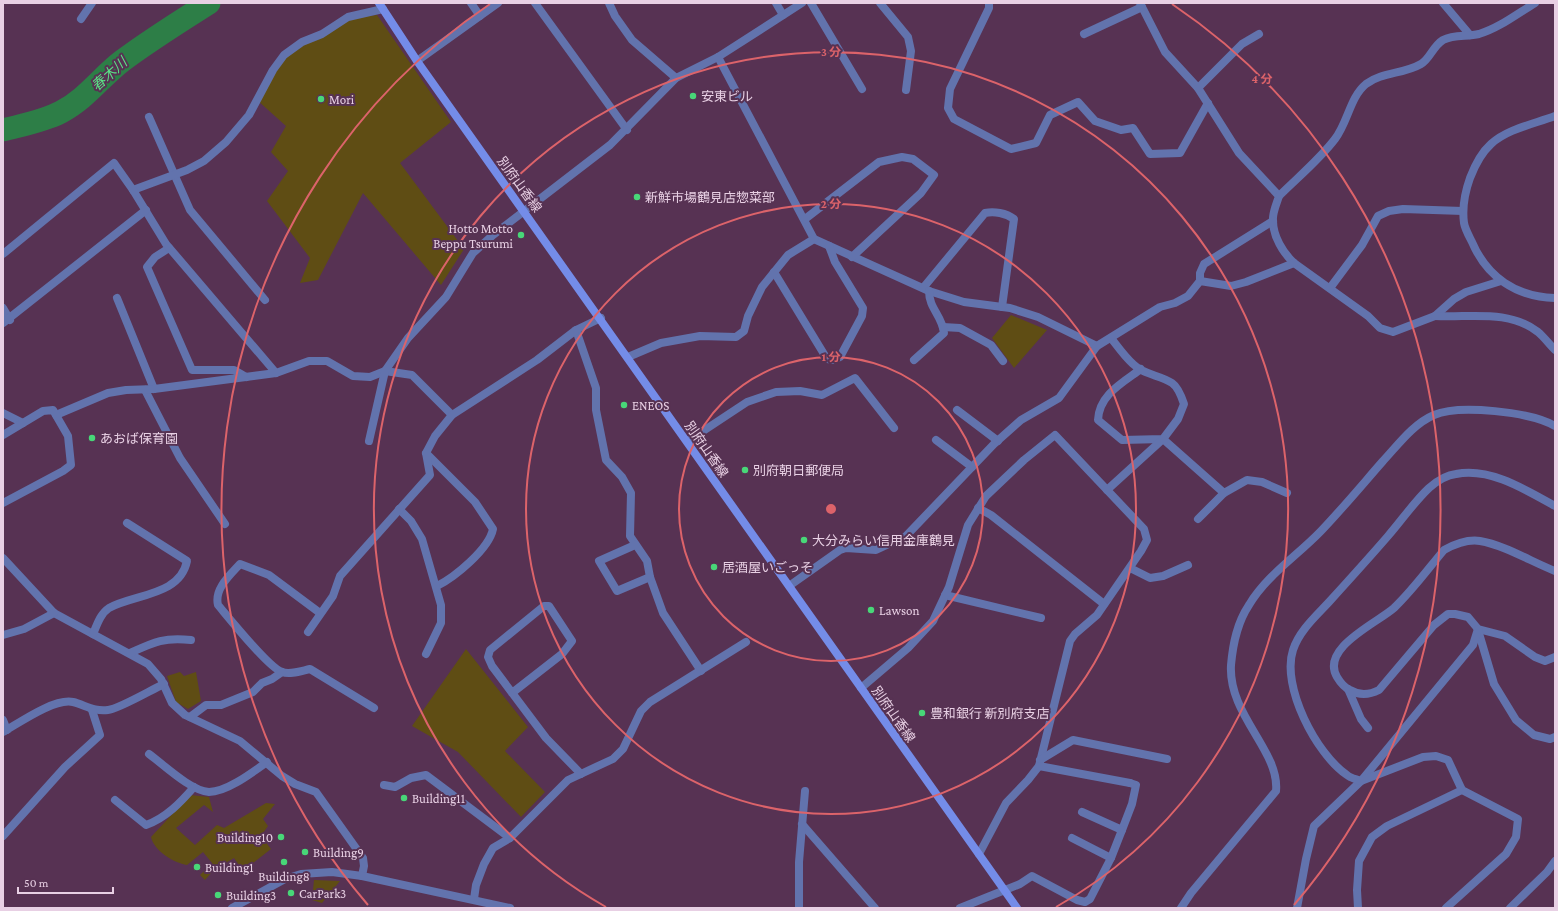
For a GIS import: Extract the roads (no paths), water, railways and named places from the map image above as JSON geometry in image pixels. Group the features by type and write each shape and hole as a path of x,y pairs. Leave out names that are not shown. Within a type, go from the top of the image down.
{"main road":[{"name":"別府山香線","path":"381,6 418,62 601,318 1017,908"}],"street":[{"path":"81,19 92,3"},
{"path":"471,3 480,16"},
{"path":"418,62 498,3"},
{"path":"535,3 627,130"},
{"path":"609,3 615,16 632,40 676,78"},
{"path":"776,3 783,15"},
{"path":"369,441 385,371 408,338 446,297 473,253 492,235 524,210 610,146 676,78 718,57 802,3"},
{"path":"811,3 862,89"},
{"path":"880,3 908,37 911,51 906,90"},
{"path":"989,3 989,8 950,89 948,108 954,119 1010,149 1036,143 1050,115 1078,102 1095,121 1120,130 1134,128 1150,154 1180,153 1208,103"},
{"path":"1443,3 1470,35"},
{"path":"1535,3 1494,28 1478,34 1444,39 1436,44 1422,64 1404,71 1380,77 1368,83 1358,92 1336,138 1279,196 1273,221 1281,246 1287,256 1294,263 1368,316 1380,328 1393,332 1435,316 1501,316 1522,322 1539,333 1555,350"},
{"path":"1084,34 1141,5 1165,52 1198,88 1223,130 1239,153 1279,196"},
{"path":"133,190 204,161 226,142 249,115 273,70 284,54 302,42 322,34 348,17 381,6"},
{"path":"1198,88 1242,44 1259,34"},
{"path":"718,57 805,219 814,239 926,290 964,302 1002,307 1038,317 1097,346"},
{"path":"1555,116 1508,133 1492,143 1483,153 1473,170 1466,188 1463,211 1464,224 1478,257 1488,271 1501,281 1521,292 1543,298 1555,298"},
{"path":"149,117 190,210 265,300"},
{"path":"805,219 878,162 902,157 913,159 934,175 921,192 852,257"},
{"path":"3,254 114,163 146,210 169,248 276,373"},
{"path":"1330,288 1362,245 1378,216 1389,210 1403,209 1463,211"},
{"path":"3,308 6,321 146,210"},
{"path":"926,290 985,213 991,212 1010,216 1014,219 1002,307"},
{"path":"789,586 840,550 846,548 876,550 901,540 998,441 1021,420 1059,398 1097,346 1160,307 1175,303 1188,296 1200,281 1200,272 1204,264 1273,221"},
{"path":"628,357 661,343 700,336 736,337 744,331 748,316 762,287 788,255 814,239"},
{"path":"774,272 828,359 834,360 842,353 862,316 863,308 834,262 829,246"},
{"path":"169,248 155,257 147,267 192,370 234,370 246,377"},
{"path":"1200,281 1231,286 1246,282 1294,263"},
{"path":"1435,316 1454,299 1466,292 1501,281"},
{"path":"914,360 944,333 943,323 929,301 926,290"},
{"path":"117,298 154,389"},
{"path":"308,632 333,596 340,576 430,475 426,453 435,436 452,415 537,360 576,330 601,318"},
{"path":"943,327 960,328 991,345 1003,361"},
{"path":"576,330 596,388 596,410 606,460 622,477 631,493 630,536 634,545 647,561 650,577 663,613 701,671"},
{"path":"1107,490 1163,439 1178,419 1184,404 1172,383 1134,365 1111,338"},
{"path":"56,415 108,393 154,389 276,373 309,361 326,361 353,376 370,376 385,371 412,375 452,415"},
{"path":"1141,369 1108,394 1099,410 1098,420 1122,440 1163,439 1224,493"},
{"path":"688,441 747,402 776,392 800,391 822,395 855,378 894,428"},
{"path":"145,390 180,458 225,524"},
{"path":"3,435 43,411 53,410 68,436 71,465 64,471 3,503"},
{"path":"957,410 998,441"},
{"path":"1181,908 1191,893 1276,791 1277,785 1271,765 1238,706 1231,679 1231,665 1236,631 1249,604 1259,590 1320,532 1409,432 1429,417 1453,410 1477,410 1529,417 1555,426"},
{"path":"3,412 23,423"},
{"path":"861,688 908,648 933,621 945,595 968,525 986,496 1024,460 1055,435 1144,529 1147,540 1130,568 1097,615 1075,634 1070,641 1040,763"},
{"path":"936,440 972,467"},
{"path":"426,453 475,502 493,529 491,538 469,562 448,580 437,586"},
{"path":"1446,908 1506,854 1516,837 1518,818 1462,790 1448,760 1436,756 1423,757 1361,781 1348,776 1336,766 1323,749 1300,710 1294,693 1290,662 1296,642 1308,626 1389,535 1420,496 1443,478 1458,473 1484,474 1501,479 1555,504"},
{"path":"1198,519 1224,493 1247,480 1262,482 1287,492"},
{"path":"978,508 991,514 1104,604"},
{"path":"399,509 411,521 422,539 437,586 441,605 441,623 426,654"},
{"path":"94,634 102,615 109,608 158,592 179,579 186,569 187,561 127,523"},
{"path":"1368,728 1361,719 1348,689 1335,674 1334,664 1337,654 1348,640 1371,626 1394,607 1444,550 1461,542 1479,541 1555,571"},
{"path":"634,545 599,561 617,591 650,577"},
{"path":"3,558 54,613 148,664 164,684 172,703 190,717 240,741 295,784 320,795 363,858 364,866 362,876"},
{"path":"320,613 269,575 240,564 221,586 216,598 218,605 270,664 282,672 292,673 310,669 374,708"},
{"path":"1130,568 1150,578 1163,576 1188,565"},
{"path":"945,595 1041,618"},
{"path":"512,693 562,654 572,641 549,606 544,606 490,650 488,657 492,666 512,693 546,738 581,774"},
{"path":"3,635 24,629 54,613"},
{"path":"1348,689 1357,694 1370,694 1379,690 1434,624 1448,614 1468,617 1478,629 1494,684 1520,726 1534,736 1550,739 1555,738"},
{"path":"1297,908 1314,826 1361,781 1473,645 1478,629"},
{"path":"1478,629 1505,636 1535,657 1545,660 1555,657"},
{"path":"130,653 158,641 174,638 191,640"},
{"path":"474,899 481,871 493,848 510,838 568,780 613,760 623,749 642,711 650,702 746,642"},
{"path":"190,717 206,705 221,705 253,692 262,683 272,679 282,672"},
{"path":"3,720 5,731 62,702 72,702 92,710 109,710 164,684"},
{"path":"3,836 87,742 100,735 92,710"},
{"path":"979,854 1006,803 1028,780 1040,763 1073,740 1167,759"},
{"path":"149,754 194,787 210,792 244,779 267,762"},
{"path":"960,908 1020,884 1032,876 1077,900 1085,902 1090,898 1111,858 1122,830 1136,785 1040,763"},
{"path":"384,785 395,787 411,778 426,775 510,838"},
{"path":"115,800 146,825 157,821 181,801 194,787"},
{"path":"1358,908 1357,890 1359,861 1372,837 1387,826 1462,790"},
{"path":"799,908 799,862 805,791"},
{"path":"1082,812 1122,830"},
{"path":"802,824 875,908"},
{"path":"1072,838 1111,858"},
{"path":"1510,908 1547,872 1555,861"},
{"path":"232,908 272,885 301,874 332,872 362,876 510,908"}],"waterway":[{"name":"春木川","path":"3,130 47,118 70,107 122,61 154,38 209,3"}],"place":[{"name":"安東ビル","path":"693,96"},
{"name":"Mori","path":"321,99"},
{"name":"新鮮市場鶴見店惣菜部","path":"637,197"},
{"name":"Hotto Motto Beppu Tsurumi","path":"521,235"},
{"name":"ENEOS","path":"624,405"},
{"name":"あおば保育園","path":"92,438"},
{"name":"別府朝日郵便局","path":"745,470"},
{"name":"大分みらい信用金庫鶴見","path":"804,540"},
{"name":"居酒屋いごっそ","path":"714,567"},
{"name":"Lawson","path":"871,610"},
{"name":"豊和銀行 新別府支店","path":"922,713"},
{"name":"Building11","path":"404,798"},
{"name":"Building10","path":"281,837"},
{"name":"Building9","path":"305,852"},
{"name":"Building8","path":"284,862"},
{"name":"Building1","path":"197,867"},
{"name":"CarPark3","path":"291,893"},
{"name":"Building3","path":"218,895"}]}
